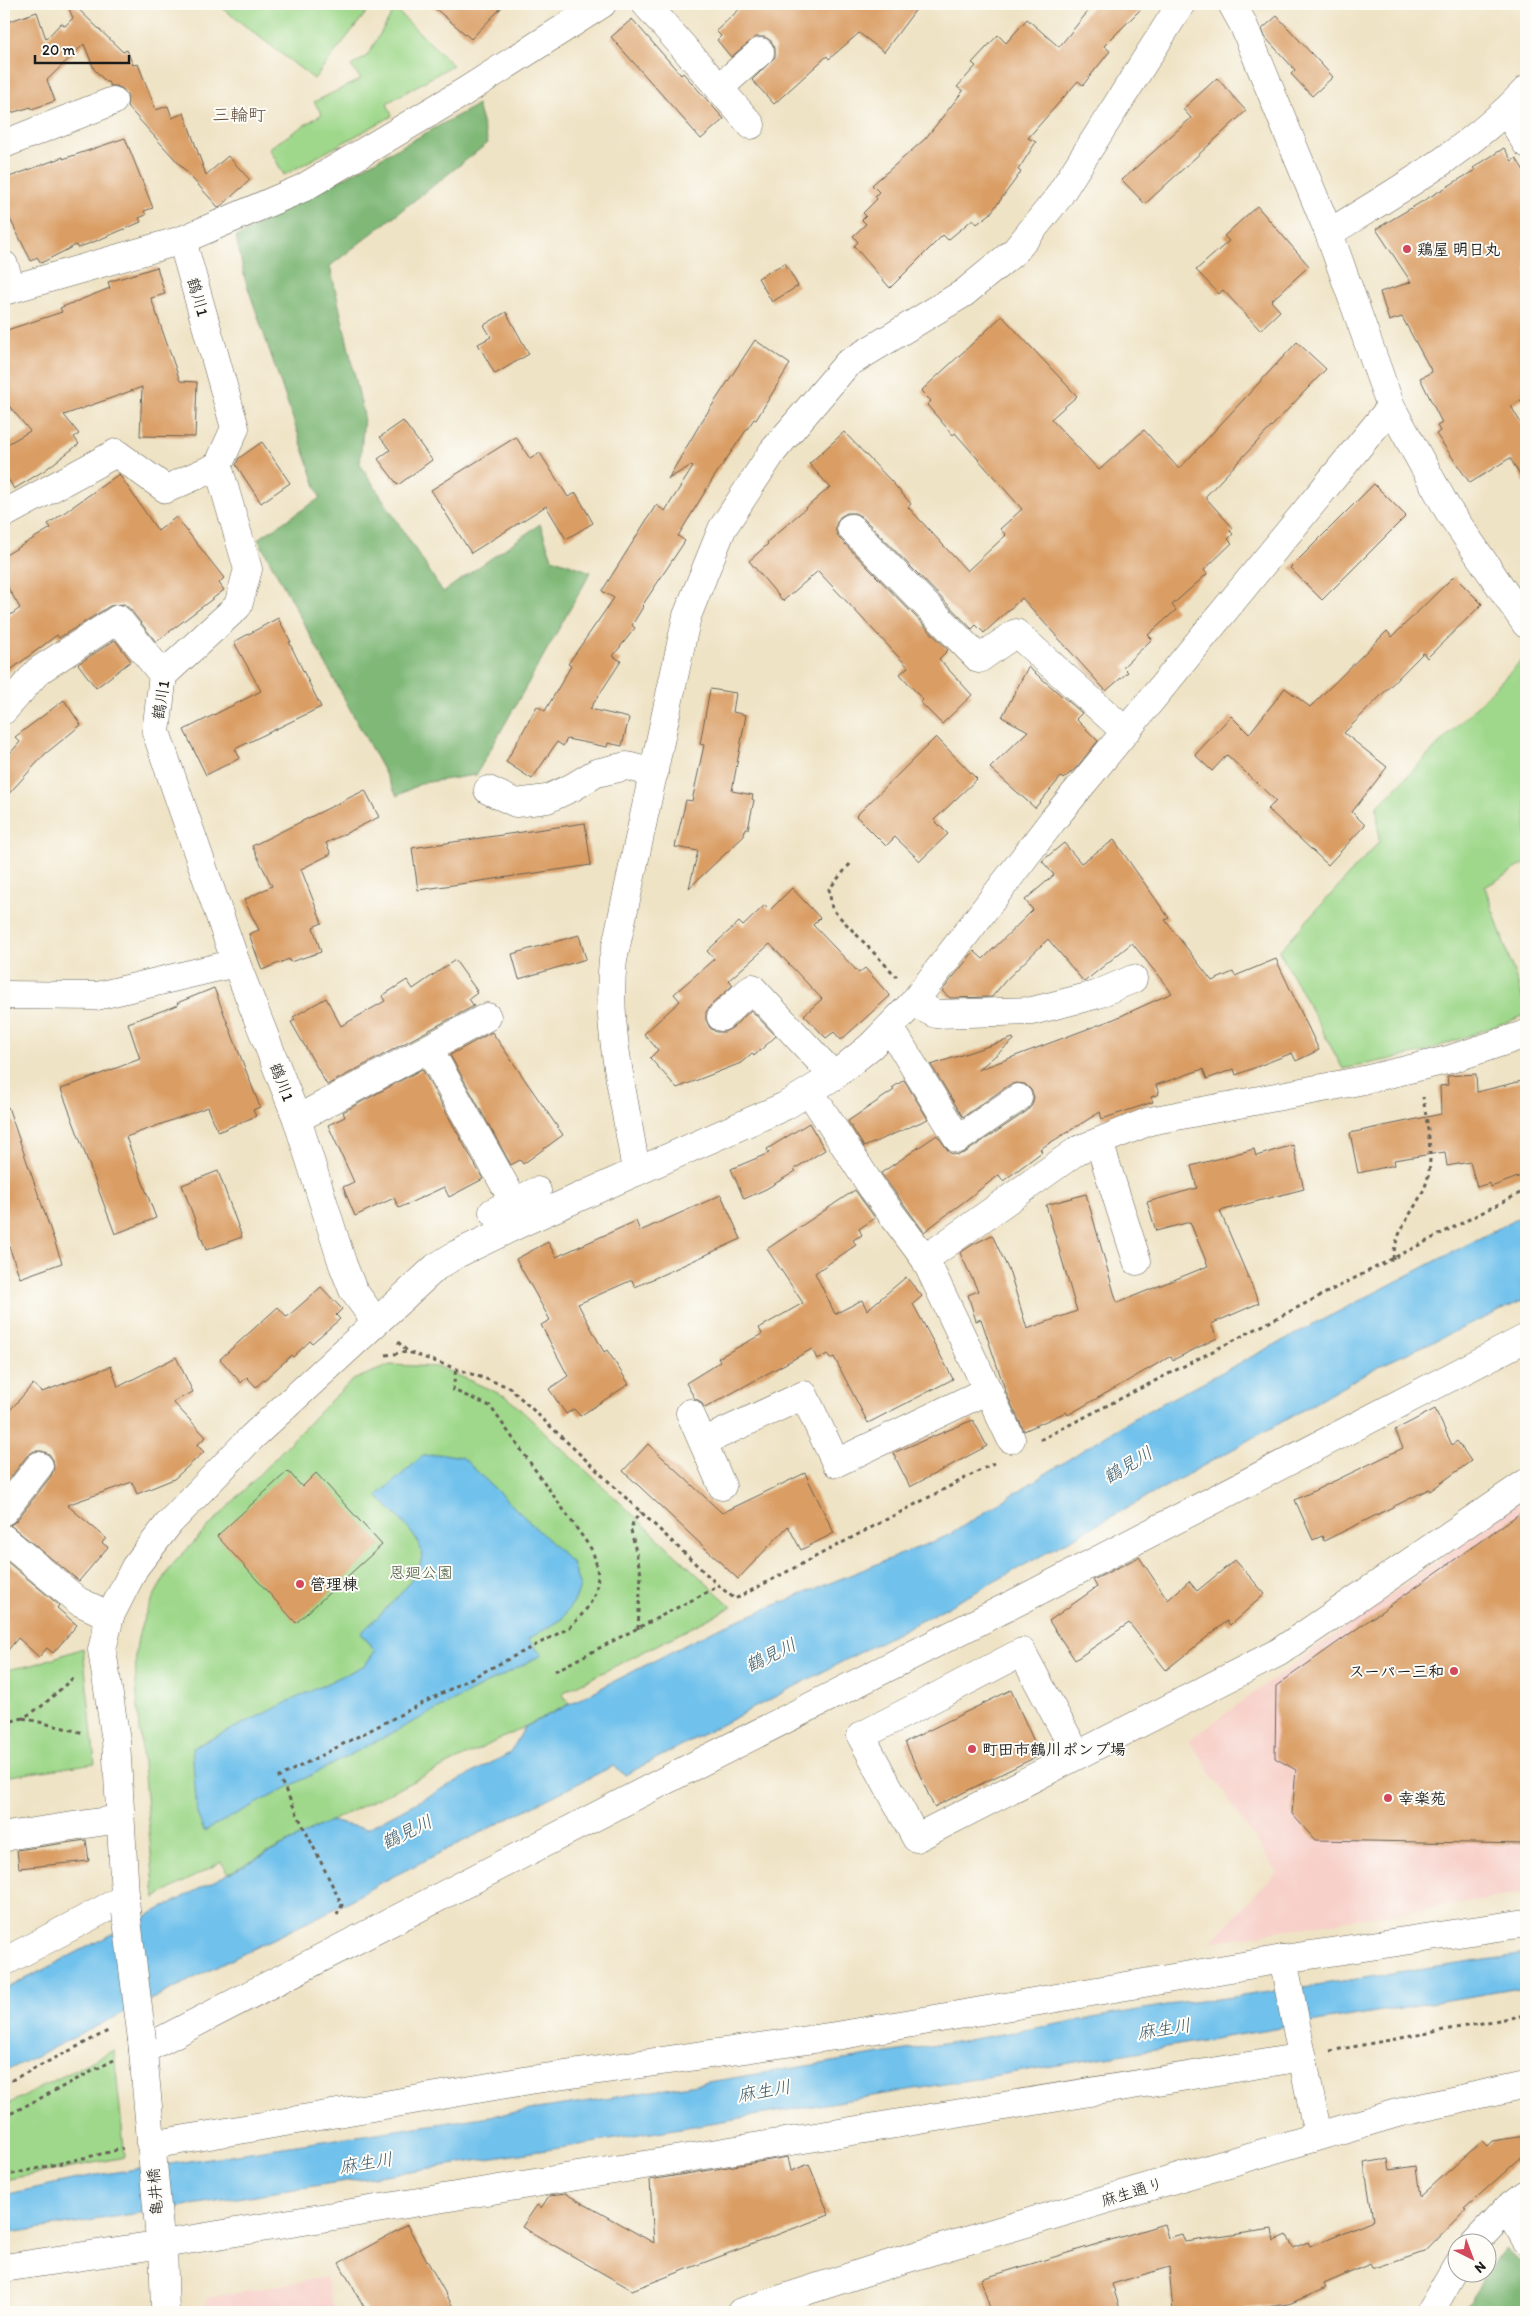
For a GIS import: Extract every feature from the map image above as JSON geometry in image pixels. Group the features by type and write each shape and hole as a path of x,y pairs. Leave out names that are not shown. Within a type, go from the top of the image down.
{"street":[{"path":"7,282 182,240 303,188 464,92 602,4"},
{"path":"646,4 751,125"},
{"path":"636,1172 617,1070 610,980 687,616 722,529 773,451 847,364 964,293 1016,250 1057,199 1180,4"},
{"path":"1232,4 1243,24 1329,233 1391,407 1448,510 1526,624"},
{"path":"719,88 760,52"},
{"path":"1329,233 1458,149 1507,111 1526,90"},
{"path":"4,144 113,101"},
{"path":"1507,111 1526,143"},
{"name":"鶴川1","path":"182,240 234,428 218,466 248,569 238,606 163,675 156,732 236,963 297,1119 343,1265 354,1290 376,1322"},
{"name":"亀井橋","path":"165,2312 161,2236 145,2149 135,2048 116,1741 102,1650 110,1616 135,1567 170,1522 252,1437 436,1267 457,1254 517,1207 636,1172 758,1119 810,1092 834,1076 888,1030 914,1000 1124,731 1391,407"},
{"path":"4,514 116,453 166,489 218,466"},
{"path":"851,528 979,659 1016,633 1124,731"},
{"path":"4,710 38,671 118,619 163,675"},
{"path":"488,790 516,803 547,798 573,787 596,773 627,766 654,773"},
{"path":"4,995 97,996 236,963"},
{"path":"914,1000 936,1014 1032,1010 1095,996 1133,979"},
{"path":"721,1017 752,988 834,1076"},
{"path":"297,1119 487,1017"},
{"path":"888,1030 897,1039 958,1139 1018,1098"},
{"path":"925,1259 1078,1150 1150,1121 1364,1080 1450,1059 1526,1034"},
{"path":"429,1049 517,1207"},
{"path":"810,1092 872,1189 925,1259 1011,1439"},
{"path":"1099,1142 1137,1261"},
{"path":"135,2048 1019,1601 1526,1338"},
{"path":"703,1442 804,1395 836,1463 988,1390"},
{"path":"690,1413 722,1486"},
{"path":"4,1510 39,1466"},
{"path":"1077,1756 1022,1652 861,1736 916,1838 1077,1756 1279,1652 1526,1483"},
{"path":"4,1539 78,1601 110,1616"},
{"path":"4,1838 13,1835 120,1819"},
{"path":"4,1962 126,1905"},
{"path":"145,2149 530,2080 1285,1969 1526,1923"},
{"path":"1285,1969 1318,2136"},
{"path":"4,2268 161,2236 1300,2046"},
{"name":"麻生通り","path":"741,2312 905,2259 1397,2113 1526,2086"},
{"path":"1520,2204 1526,2240"},
{"path":"1486,2234 1520,2204"},
{"path":"1430,2312 1448,2280"}],"path":[{"path":"850,864 829,889 832,909 914,1000"},
{"path":"1393,1259 1394,1246 1404,1223 1424,1189 1430,1170 1427,1123 1418,1067"},
{"path":"342,1905 279,1777 569,1628 581,1617 597,1592 597,1565 592,1550 490,1406 453,1390 456,1368"},
{"path":"638,1629 641,1574 631,1530 633,1522 641,1512"},
{"path":"555,1671 719,1586"},
{"path":"4,1723 23,1718 42,1706 79,1670"},
{"path":"23,1718 87,1734"},
{"path":"1300,2046 1526,2015"},
{"path":"4,2117 135,2048"},
{"path":"4,2176 145,2149"}],"shaded area":[{"path":"1526,1497 1526,1893 1210,1942 1277,1872 1189,1740"},
{"path":"326,2277 334,2312 205,2312 207,2298"}],"green space":[{"path":"217,4 373,4 314,79"},
{"path":"395,9 453,65 387,103 392,116 284,175 269,148 322,114 314,102 361,79 351,66 367,56"},
{"path":"477,105 488,143 330,266 364,416 360,464 443,592 540,524 552,558 591,572 476,775 422,783 397,796 258,539 320,498 245,279 236,237"},
{"path":"1524,658 1526,661 1526,863 1485,887 1526,1008 1526,1015 1421,1053 1343,1069 1279,951 1379,842 1377,807"},
{"name":"恩廻公園","path":"390,1365 439,1367 507,1397 732,1607 562,1693 569,1704 527,1726 229,1873 221,1862 155,1898 136,1686 136,1651 144,1617 172,1565 328,1403 353,1380"},
{"path":"83,1648 95,1763 4,1777 4,1670 33,1665"},
{"path":"114,2050 125,2157 4,2180 4,2106"},
{"path":"1505,2248 1526,2268 1526,2304 1520,2312 1462,2312 1481,2284 1498,2284 1498,2258"}],"water":[{"name":"鶴見川","path":"1526,1214 1526,1299 1377,1367 1282,1422 974,1593 625,1775 613,1766 380,1883 342,1905 4,2072 4,1990 330,1821 366,1829 510,1753 525,1727 716,1629 949,1535 1132,1419"},
{"path":"444,1454 462,1457 572,1563 580,1587 575,1600 561,1620 528,1639 542,1655 204,1831 197,1814 192,1748 365,1665 375,1651 361,1633 411,1581 422,1557 420,1547 412,1533 377,1496 423,1456"},
{"name":"麻生川","path":"1526,1954 1526,1987 585,2144 4,2234 4,2195 90,2176 610,2098 973,2039 1167,2005 1242,1996"}],"building":[{"path":"67,4 73,4 123,52 127,50 133,65 138,64 156,110 168,106 172,118 184,113 206,175 228,156 250,180 221,206 218,207 127,106 128,96 123,89 110,86 94,69 84,44 47,80 55,101 32,109 31,107 4,115 4,23 37,12 46,39 61,23 65,26 73,18"},
{"path":"430,4 505,4 471,39"},
{"path":"745,4 920,4 884,52 859,33 829,59 827,56 774,104 752,80 775,57 775,48 771,41 765,37 756,37 731,57 717,40 721,36 716,31"},
{"path":"1094,4 1146,4 1104,46 1110,51 1083,85 1078,81 1028,138 1036,142 1018,170 1021,172 990,214 977,224 973,219 948,240 943,235 890,288 854,246 858,242 853,236 866,224 862,220 866,216 863,213 877,199 875,196 879,192 872,185 925,139 963,91 957,87 976,66 972,63 998,35 1006,43 1027,19 1059,47"},
{"path":"1277,16 1333,77 1312,96 1291,74 1295,70 1265,37 1262,29"},
{"path":"632,19 681,75 683,73 724,119 701,139 611,37"},
{"path":"1217,78 1246,111 1145,204 1122,180 1191,118 1183,109"},
{"path":"125,138 153,208 144,211 146,215 139,218 141,222 77,248 76,245 41,263 37,257 31,261 4,207 4,179 63,157 63,159"},
{"path":"1504,148 1512,161 1516,158 1526,174 1526,397 1511,406 1526,432 1526,485 1510,458 1470,483 1436,434 1440,431 1437,426 1442,423 1420,378 1432,372 1402,317 1389,321 1380,292 1411,282 1376,229 1475,170 1473,168"},
{"path":"1257,206 1309,266 1271,301 1280,311 1260,330 1223,290 1219,294 1196,270 1229,241 1224,236"},
{"path":"785,263 798,286 772,302 758,278"},
{"path":"157,267 165,294 151,298 180,381 197,382 195,437 140,436 142,387 64,415 79,434 74,437 79,444 45,470 14,489 4,472 4,446 30,431 4,400 4,331 62,312 60,308 110,288 108,282"},
{"path":"506,312 529,354 495,374 478,344 491,337 484,325"},
{"path":"1002,316 1077,396 1051,419 1099,470 1144,430 1179,469 1297,342 1326,369 1205,497 1233,528 1230,531 1233,534 1228,539 1232,543 1204,570 1207,574 1172,605 1176,610 1148,635 1152,639 1123,667 1128,672 1106,691 1022,598 984,633 976,625 972,629 862,517 855,513 847,513 840,517 836,524 836,532 840,539 948,650 939,659 972,695 942,724 920,702 923,700 900,674 908,667 818,571 783,601 749,561 768,544 767,542 830,487 809,464 844,432 892,482 911,504 908,507 967,571 1006,535 1000,529 1022,509 955,433 953,435 927,405 931,401 921,391"},
{"path":"755,340 790,364 756,420 754,419 714,477 678,536 685,541 642,606 632,625 635,628 613,656 621,661 590,709 629,718 622,746 608,743 607,747 567,739 563,746 557,742 532,779 506,762 537,706 545,711 571,666 568,664 614,598 602,591 656,505 665,511 693,467 690,466 668,479 700,424"},
{"path":"403,421 432,460 398,485 378,459 390,450 380,437"},
{"path":"516,437 530,459 540,453 568,497 576,493 593,523 566,539 546,506 471,553 431,490"},
{"path":"262,442 290,483 261,503 236,465 239,458"},
{"path":"119,474 158,531 176,517 224,578 219,583 224,590 156,642 124,604 110,606 59,638 57,635 4,675 4,620 20,608 4,581 4,556 51,528 48,524"},
{"path":"1374,484 1406,516 1322,600 1290,568"},
{"path":"1454,576 1482,604 1427,658 1423,653 1344,733 1387,767 1352,812 1365,825 1328,865 1268,809 1276,801 1227,755 1212,771 1195,755 1231,716 1249,734 1285,688 1310,707 1387,631 1392,637"},
{"path":"278,618 321,707 235,749 240,758 206,775 184,730 261,691 234,642"},
{"path":"115,640 131,661 96,688 78,664"},
{"path":"1028,667 1082,713 1076,719 1098,741 1076,768 1063,779 1061,777 1035,808 990,768 1028,731 1002,717"},
{"path":"710,689 736,693 733,712 746,715 732,791 753,795 752,799 754,800 748,829 745,829 744,836 689,888 698,851 675,847 686,800 692,801 704,745 700,744"},
{"path":"64,700 81,725 45,754 4,799 4,760 20,742 15,737"},
{"path":"936,737 977,779 934,820 948,834 920,861 895,837 886,846 856,816"},
{"path":"365,790 379,817 326,843 331,854 301,869 322,923 313,927 321,952 290,962 289,959 262,970 249,934 259,930 244,900 272,886 252,846"},
{"path":"585,823 591,865 418,890 412,848"},
{"path":"1114,840 1169,918 1165,920 1212,981 1233,972 1235,976 1276,959 1319,1050 1296,1061 1292,1053 1236,1075 1234,1069 1207,1079 1203,1069 1156,1085 1159,1094 1151,1097 1153,1102 1102,1119 1100,1112 1040,1149 1042,1152 1003,1181 999,1175 924,1232 881,1173 937,1135 950,1153 958,1155 966,1152 1027,1111 1032,1105 1034,1097 1031,1090 1025,1084 1016,1083 1009,1085 963,1117 931,1065 1013,1038 1014,1040 978,1070 1114,1019 1172,993 1132,943 1084,982 1048,939 1006,980 992,997 950,998 942,991 974,951 983,959 1033,910 1025,900 1054,875 1042,861 1064,843 1081,863"},
{"path":"792,888 820,918 813,925 859,973 865,968 890,996 841,1040 834,1032 826,1038 804,1015 822,999 770,944 729,980 733,985 710,1006 706,1012 706,1020 710,1028 716,1032 724,1032 732,1028 751,1010 776,1036 754,1056 752,1053 741,1063 677,1088 650,1058 658,1050 644,1034 680,1001 674,994 714,959 707,951 739,922 743,926 765,905 770,910"},
{"path":"579,935 586,959 519,979 512,954"},
{"path":"455,960 477,991 469,999 474,1006 327,1085 291,1022 295,1020 293,1017 326,998 341,1026 385,1001 382,996 407,980 413,989"},
{"path":"214,988 260,1107 253,1110 256,1116 218,1132 208,1107 126,1137 156,1218 115,1234 61,1089 140,1059 128,1023 178,1005 177,1003"},
{"path":"492,1032 563,1135 523,1164 520,1160 511,1165 450,1055"},
{"path":"422,1069 483,1179 449,1197 444,1187 399,1208 394,1198 355,1216 343,1187 354,1182 328,1125 345,1117 343,1112"},
{"path":"1476,1074 1477,1092 1526,1080 1526,1174 1491,1187 1490,1183 1477,1187 1470,1162 1447,1166 1445,1152 1394,1160 1395,1165 1358,1173 1350,1133 1441,1114 1440,1086 1448,1085 1447,1076"},
{"path":"904,1080 928,1119 864,1147 848,1121 894,1090 892,1088"},
{"path":"8,1107 62,1263 20,1278 4,1232 4,1108"},
{"path":"809,1123 825,1150 794,1169 796,1171 766,1189 744,1199 731,1169 769,1153 767,1149"},
{"path":"1293,1145 1304,1189 1220,1211 1259,1303 1211,1324 1217,1338 1173,1360 1171,1356 1068,1415 1066,1412 1024,1431 1007,1395 981,1319 976,1321 968,1295 978,1291 960,1253 992,1235 1010,1273 1027,1329 1077,1311 1046,1205 1086,1194 1117,1303 1208,1266 1190,1222 1156,1231 1147,1202 1197,1188 1191,1166 1254,1149 1256,1156"},
{"path":"218,1171 242,1237 206,1250 182,1185"},
{"path":"855,1190 875,1218 859,1229 862,1235 853,1240 856,1245 815,1273 835,1314 862,1300 867,1310 906,1277 922,1296 913,1304 953,1379 868,1423 834,1357 830,1359 828,1354 817,1359 812,1349 705,1408 700,1401 695,1399 686,1383 720,1362 718,1358 762,1334 759,1328 803,1303 767,1249"},
{"path":"721,1195 741,1239 635,1287 632,1280 578,1304 604,1352 607,1350 629,1384 580,1416 574,1409 566,1414 549,1389 568,1376 541,1325 550,1320 516,1259 548,1242 556,1257 636,1221 640,1231"},
{"path":"321,1287 342,1309 336,1315 340,1319 312,1343 310,1341 293,1357 292,1355 256,1387 247,1377 241,1383 220,1359 278,1307 287,1317"},
{"path":"176,1357 193,1392 173,1402 206,1437 197,1445 204,1452 174,1479 137,1494 132,1482 67,1505 106,1538 102,1543 108,1547 79,1581 10,1525 16,1521 51,1476 54,1468 53,1460 49,1454 42,1451 34,1451 27,1456 4,1486 4,1417 33,1384 42,1392 111,1366 118,1387"},
{"path":"1435,1409 1452,1445 1457,1441 1471,1461 1430,1491 1429,1489 1324,1541 1322,1536 1313,1540 1295,1500 1403,1448 1395,1430"},
{"path":"973,1420 987,1446 910,1487 893,1453"},
{"path":"648,1444 722,1513 805,1473 834,1533 801,1550 788,1526 738,1579 623,1471"},
{"name":"管理棟","path":"288,1471 302,1487 316,1473 382,1545 296,1623 217,1536"},
{"path":"1526,1509 1526,1844 1315,1840 1292,1814 1296,1770 1275,1758 1276,1686"},
{"path":"1139,1557 1168,1600 1189,1581 1197,1591 1235,1560 1265,1594 1230,1625 1227,1621 1166,1670 1129,1623 1075,1660 1049,1621 1097,1587 1093,1580"},
{"path":"4,1559 59,1605 57,1608 77,1625 53,1653 47,1648 39,1657 18,1638 4,1655"},
{"name":"町田市鶴川ポンプ場","path":"1011,1690 1040,1755 934,1807 905,1742"},
{"path":"86,1840 89,1861 19,1868 17,1850"},
{"path":"1526,2136 1526,2153 1464,2209 1466,2210 1425,2252 1378,2268 1372,2268 1370,2264 1324,2284 1326,2288 1289,2304 1230,2312 1173,2312 1169,2267 1112,2284 1121,2312 991,2312 981,2279 1164,2224 1168,2238 1182,2234 1185,2242 1272,2229 1274,2241 1287,2235 1293,2248 1308,2242 1310,2246 1373,2220 1364,2163 1388,2159 1390,2170 1416,2166 1420,2197 1482,2141 1487,2146 1492,2141"},
{"path":"788,2157 791,2171 809,2164 829,2215 632,2290 522,2227 537,2205 541,2208 549,2196 566,2194 654,2243 650,2180"},
{"path":"407,2225 456,2312 367,2312 339,2263"}],"place":[{"name":"鶏屋 明日丸","path":"1407,249"},
{"name":"管理棟","path":"300,1584"},
{"name":"スーパー三和","path":"1454,1671"},
{"name":"町田市鶴川ポンプ場","path":"972,1749"},
{"name":"幸楽苑","path":"1388,1798"}],"district":[{"name":"三輪町","path":"239,115"}]}
